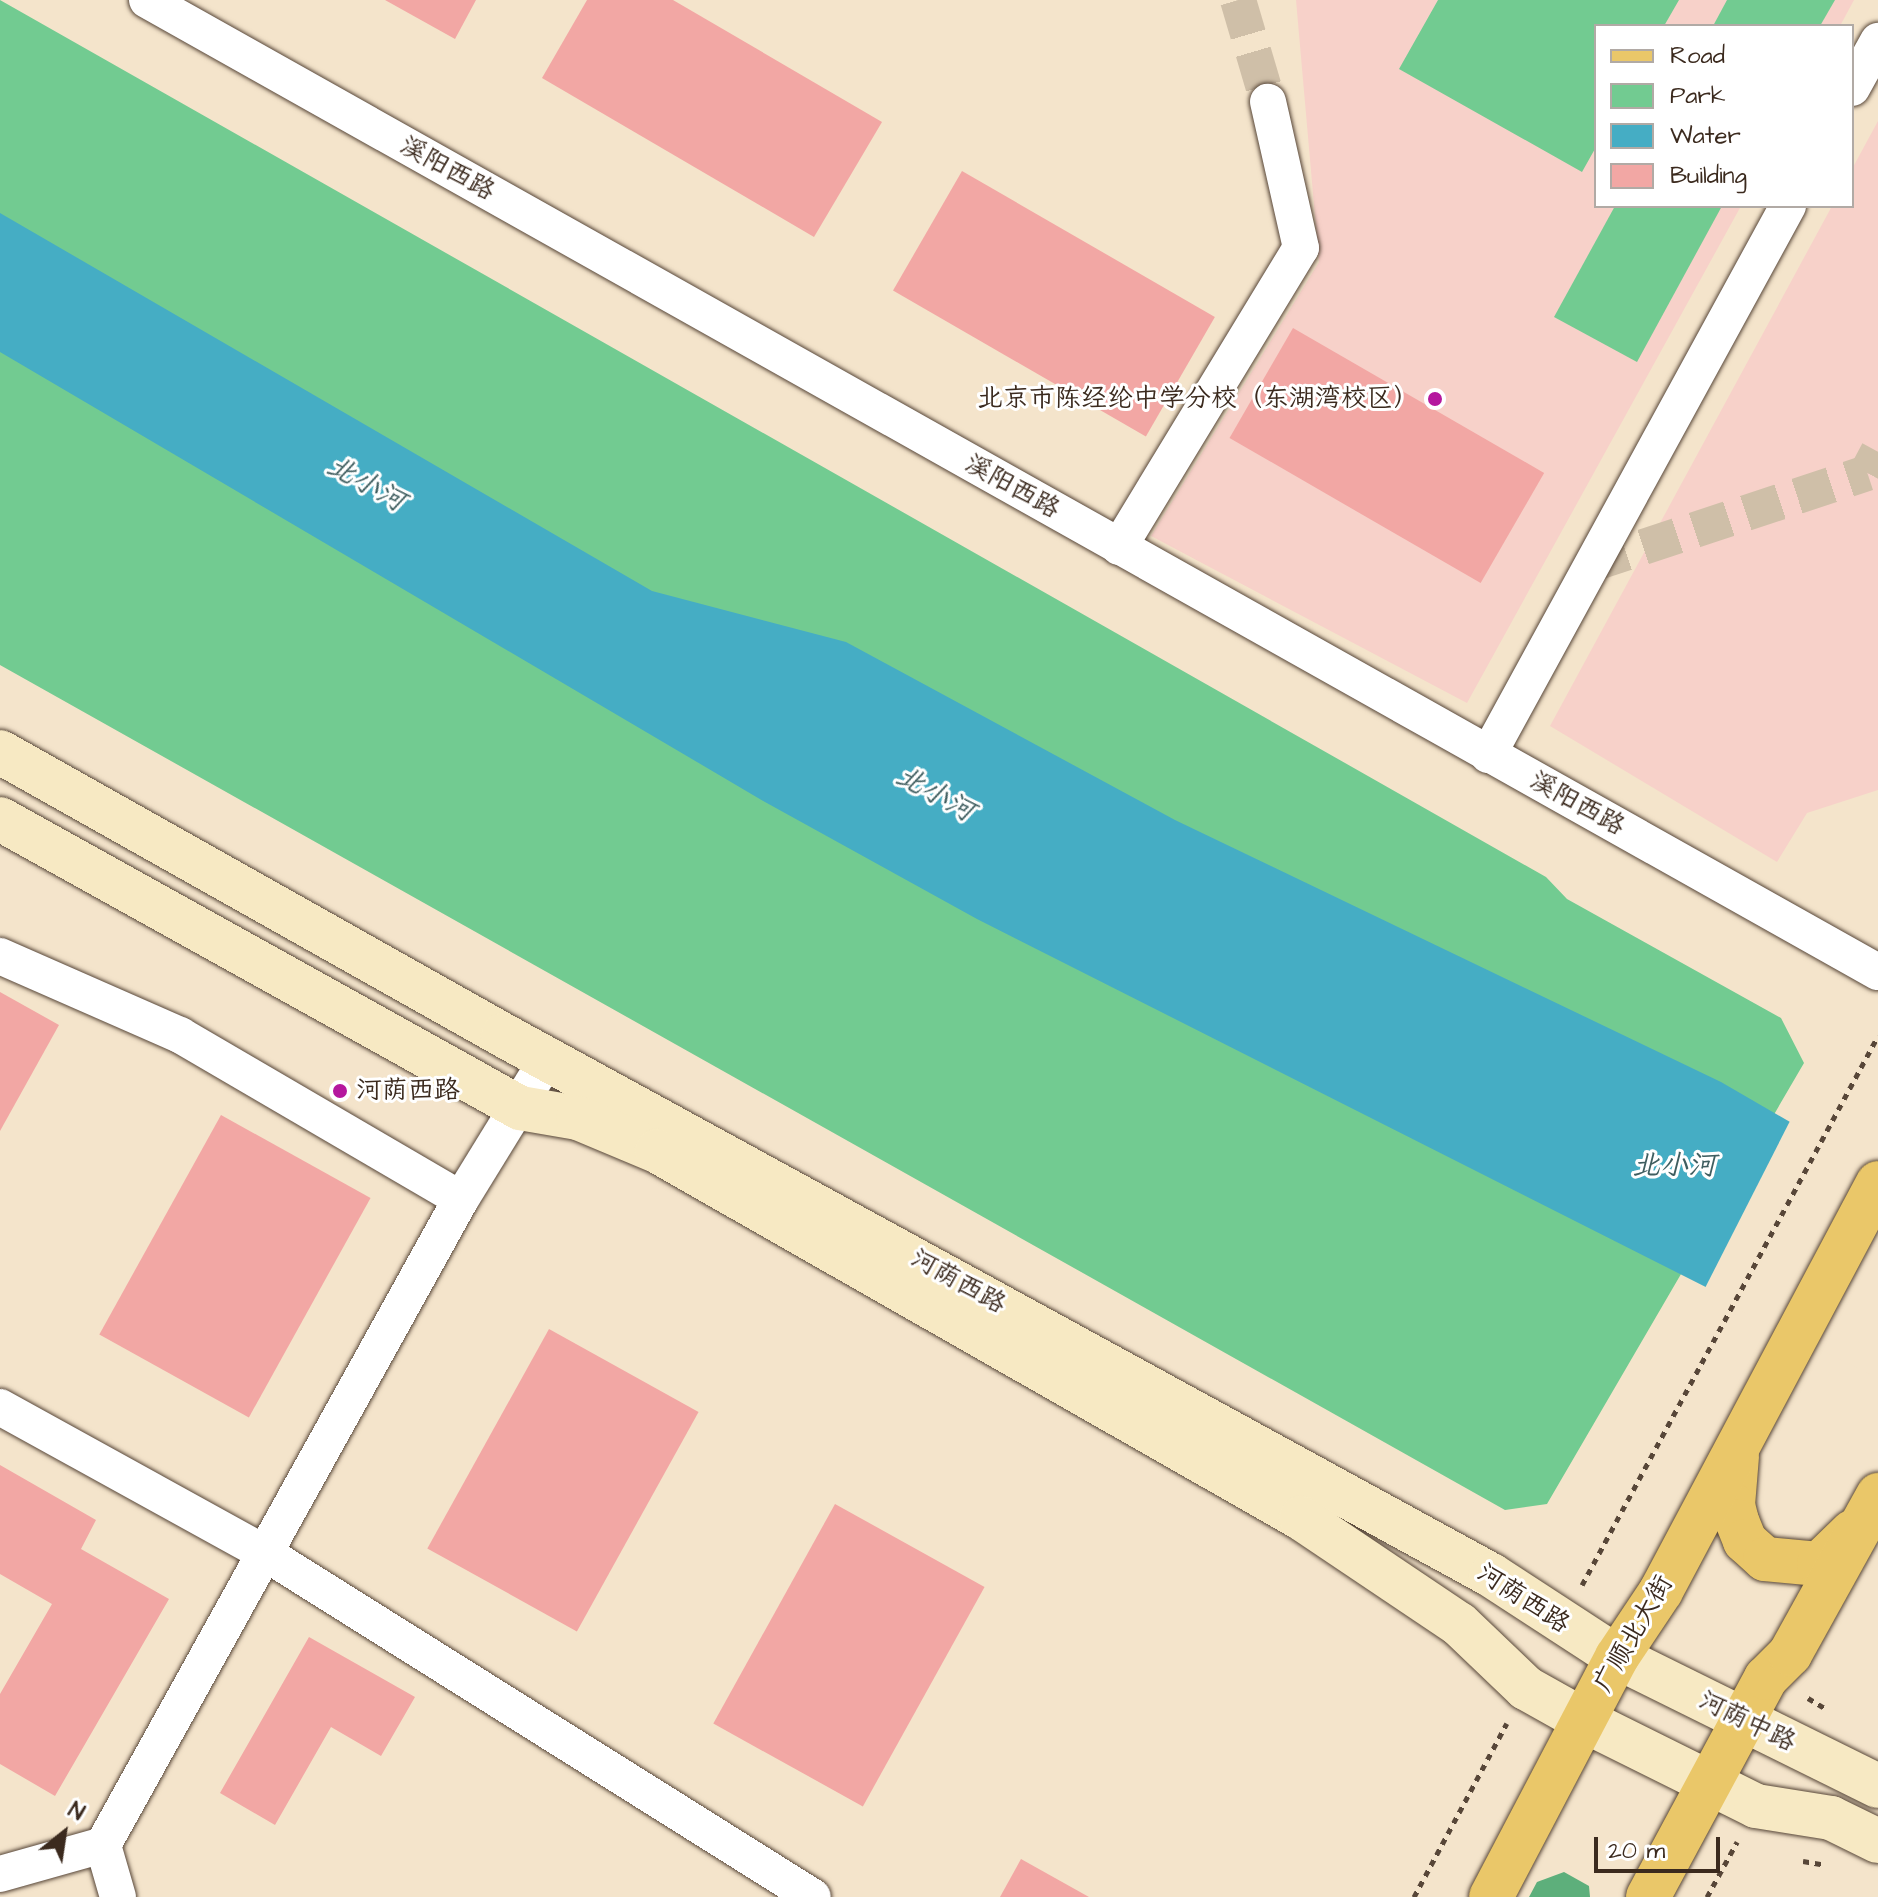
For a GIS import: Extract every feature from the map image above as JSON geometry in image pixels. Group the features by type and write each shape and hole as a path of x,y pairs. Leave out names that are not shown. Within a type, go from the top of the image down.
{"main road":[{"name":"广顺北大街","path":"1491,1897 1617,1657 1661,1591 1878,1183"},
{"path":"1738,1445 1733,1505 1745,1541 1765,1559 1819,1564 1873,1504"},
{"path":"1648,1897 1766,1678 1790,1654 1873,1504"}],"street":[{"name":"溪阳西路","path":"147,0 1878,972"},
{"path":"1854,84 1878,41"},
{"path":"1119,547 1301,248 1268,102"},
{"path":"1488,755 1787,208"},
{"name":"河荫西路","path":"0,752 1491,1575 1617,1657"},
{"name":"河荫西路","path":"0,819 520,1108 578,1118 657,1151 1301,1518 1459,1624 1526,1688 1709,1783"},
{"path":"0,956 180,1035 461,1199"},
{"path":"0,1874 103,1845 268,1555 461,1199 520,1108 549,1056"},
{"path":"0,1407 268,1555 813,1897"},
{"name":"河荫中路","path":"1617,1657 1878,1786"},
{"path":"1709,1783 1756,1806 1831,1818 1878,1841"},
{"path":"103,1845 118,1897"}],"path":[{"path":"1717,1340 1878,1036"}],"shaded area":[{"name":"北京市陈经纶中学分校（东湖湾校区）","path":"1296,0 1854,0 1841,24 1594,24 1594,208 1740,208 1467,703 1151,536 1319,262"},
{"path":"1878,121 1878,790 1807,813 1777,862 1550,726 1831,208 1854,208 1854,165"}],"green space":[{"path":"0,0 1546,877 1567,899 1781,1018 1804,1063 1547,1504 1505,1510 0,665"},
{"path":"1438,0 1679,0 1665,24 1594,24 1594,151 1582,172 1399,69"},
{"path":"1727,0 1835,0 1821,24 1714,24"},
{"path":"1614,208 1721,208 1637,362 1554,317"},
{"path":"1564,1872 1589,1886 1590,1897 1529,1897 1537,1882"}],"water":[{"name":"北小河","path":"0,213 652,591 846,642 1175,820 1721,1082 1878,1173 1878,1374 977,919 765,802 0,352"}],"pier":[{"path":"1790,1121 1878,1168 1878,1378 1703,1292"}],"building":[{"path":"385,0 476,0 455,39"},
{"path":"587,0 673,0 882,122 814,237 542,78"},
{"path":"962,171 1215,317 1146,437 893,291"},
{"path":"1293,328 1544,473 1481,583 1230,438"},
{"path":"0,992 59,1025 0,1131"},
{"path":"221,1115 371,1198 249,1417 99,1335"},
{"path":"549,1329 699,1412 577,1631 427,1549"},
{"path":"0,1465 96,1520 81,1549 169,1599 55,1796 0,1764 0,1694 52,1604 0,1574"},
{"path":"835,1504 985,1587 863,1806 713,1724"},
{"path":"309,1637 415,1697 381,1756 331,1727 275,1825 220,1793"},
{"path":"1021,1859 1089,1897 1000,1897"}],"tunnel":[{"path":"1238,0 1268,102"},
{"path":"1592,564 1867,473 1878,452"}],"place":[{"name":"北京市陈经纶中学分校（东湖湾校区）","path":"1435,399"},
{"name":"河荫西路","path":"340,1091"}]}
